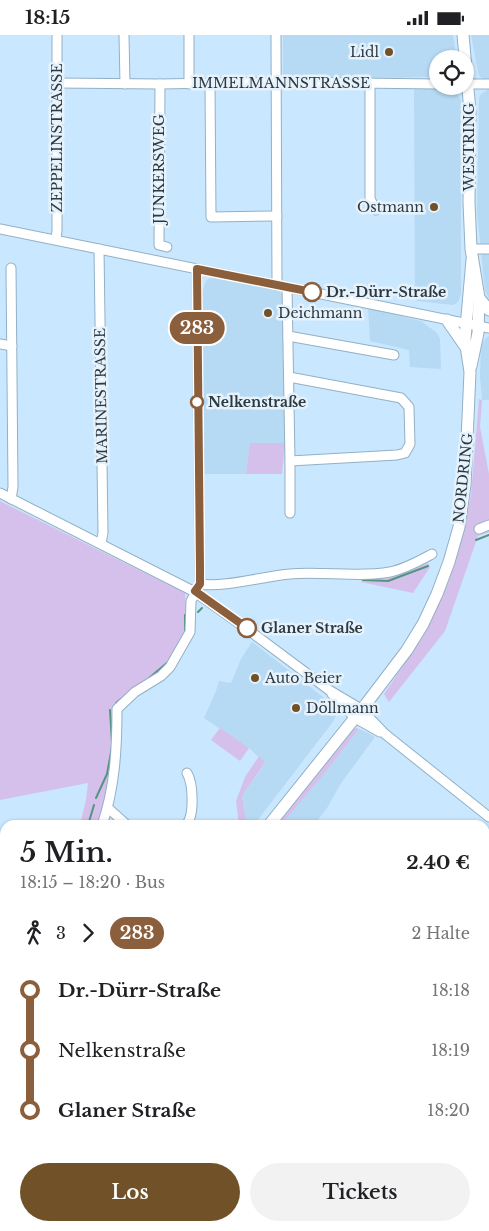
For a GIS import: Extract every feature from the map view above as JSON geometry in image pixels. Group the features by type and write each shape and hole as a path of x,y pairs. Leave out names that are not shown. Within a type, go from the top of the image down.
{"main road":[{"name":"WESTRING","path":"463,35 464,50"},
{"name":"WESTRING","path":"467,95 472,255 478,326"},
{"name":"WESTRING","path":"472,255 479,298 478,326"},
{"path":"479,298 489,310"},
{"path":"447,320 465,346"},
{"name":"NORDRING","path":"470,373 465,346 478,326"},
{"name":"NORDRING","path":"273,820 407,650 423,624 449,562 459,527 465,485 470,373 478,326"}],"street":[{"name":"ZEPPELINSTRASSE","path":"56,240 57,35"},
{"path":"124,35 125,84"},
{"path":"189,35 189,83"},
{"path":"276,35 277,216 288,336 290,513"},
{"name":"IMMELMANNSTRASSE","path":"57,83 429,83"},
{"path":"370,83 370,199 376,211"},
{"name":"JUNKERSWEG","path":"160,84 159,245 167,247"},
{"path":"210,84 211,217 277,216"},
{"path":"474,84 489,84"},
{"path":"0,229 478,326"},
{"name":"MARINESTRASSE","path":"99,249 103,533 100,543"},
{"path":"472,255 489,249"},
{"path":"10,499 13,487 11,268"},
{"path":"104,820 108,808 117,749 117,709 170,667 190,632 190,601 197,588 197,269"},
{"path":"288,336 394,355"},
{"path":"0,345 12,346"},
{"path":"289,377 401,398 408,407 410,444 406,453 397,455 290,461"},
{"path":"0,493 100,543 197,588 247,629 329,690 345,709 358,714 385,734 489,817"},
{"path":"479,529 489,525"},
{"path":"197,588 206,585 291,573 389,572 405,567 432,554"},
{"path":"187,773 190,779 192,800 190,820"},
{"path":"108,808 122,820"}],"shaded area":[{"path":"283,35 453,35 456,50 429,50 429,77 287,79 283,75"},
{"path":"471,35 489,35 489,79 479,76"},
{"path":"414,88 429,88 429,95 458,95 461,101 461,294 458,302 453,305 417,301 415,298"},
{"path":"489,89 489,299 485,290 477,212 479,98 481,94"},
{"path":"214,278 279,291 282,294 283,300 285,443 250,443 246,474 201,474 201,297 205,283 208,279"},
{"path":"368,308 421,321 437,333 440,339 441,369 410,367 409,350 370,341"},
{"path":"489,336 489,400 482,400 480,376 481,346"},
{"path":"479,399 482,400 480,427 489,474 489,532 478,536 445,631 389,702 384,694 424,635 449,581 461,542 471,495"},
{"path":"250,443 285,443 282,474 246,474"},
{"path":"0,501 185,593 187,631 169,664 111,710 114,750 101,820 81,820 88,783 0,800"},
{"path":"428,563 430,567 413,593 361,582 362,576 395,576"},
{"path":"252,642 337,708 338,712 332,723 258,820 246,820 242,796 263,767 264,762 249,748 204,718 219,681 231,683 241,659"},
{"path":"220,728 249,748 240,761 211,740"},
{"path":"356,728 359,729 285,820 279,820 350,732"},
{"path":"359,729 375,737 341,783 318,820 285,820"},
{"path":"259,756 265,762 242,796 246,820 238,820 236,801 245,777"}],"waterway":[{"path":"476,540 489,535"},
{"path":"363,580 388,581 428,566"},
{"path":"198,612 202,608"},
{"path":"185,615 185,632"},
{"path":"149,678 168,662"},
{"path":"116,703 121,699"},
{"path":"110,710 112,742"},
{"path":"96,798 107,774 112,747"},
{"path":"90,820 94,805"}],"bus line":[{"name":"283","path":"247,628 195,591 200,584 197,269 312,292"}],"place":[{"name":"Lidl","path":"389,52"},
{"name":"Ostmann","path":"434,207"},
{"name":"Dr.-Dürr-Straße","path":"312,292"},
{"name":"Deichmann","path":"268,313"},
{"name":"Nelkenstraße","path":"197,402"},
{"name":"Glaner Straße","path":"247,628"},
{"name":"Auto Beier","path":"255,678"},
{"name":"Döllmann","path":"296,708"}]}
